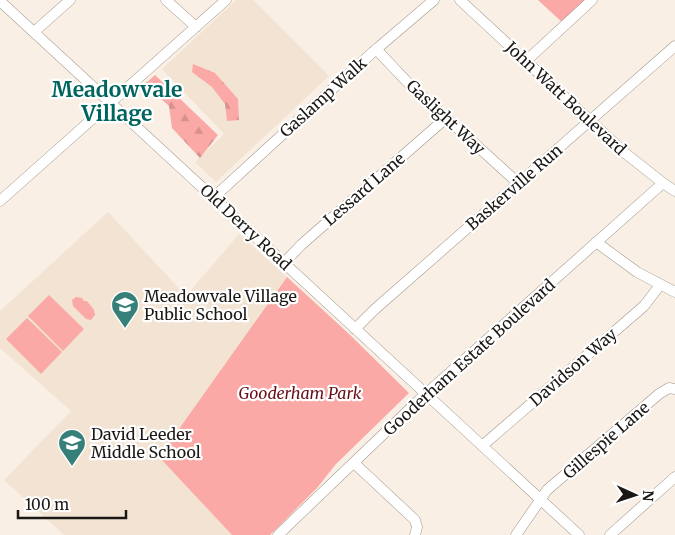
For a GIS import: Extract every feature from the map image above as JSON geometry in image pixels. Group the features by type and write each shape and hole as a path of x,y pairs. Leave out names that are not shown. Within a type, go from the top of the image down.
{"street":[{"path":"34,32 70,0"},
{"path":"166,0 196,27"},
{"path":"0,200 226,0"},
{"name":"Gaslamp Walk","path":"214,196 376,49 434,0"},
{"name":"John Watt Boulevard","path":"460,0 625,153 675,191"},
{"path":"526,61 592,0"},
{"name":"Old Derry Road","path":"0,1 214,196 579,535"},
{"name":"Baskerville Run","path":"355,329 518,183 671,52 675,46"},
{"name":"Gaslight Way","path":"376,49 446,118 518,183"},
{"name":"Lessard Lane","path":"284,263 301,245 446,118"},
{"name":"Gooderham Estate Boulevard","path":"278,535 426,394 663,183"},
{"path":"596,242 636,272 675,292"},
{"name":"Davidson Way","path":"482,446 644,306 660,285"},
{"name":"Gillespie Lane","path":"516,535 547,490 659,394 669,388 675,389"},
{"path":"354,463 415,520 417,527 415,535"},
{"path":"610,535 675,476"}],"shaded area":[{"path":"236,0 253,0 329,76 216,182 195,162 224,134 162,69"},
{"name":"Meadowvale Village Public School","path":"108,212 186,296 239,234 287,277 159,457 232,535 64,535 4,480 71,411 0,348 0,311"}],"green space":[{"path":"538,0 585,0 564,24"},
{"path":"193,64 215,73 238,99 239,120 227,121 225,104 212,87 192,72"},
{"path":"155,75 218,135 200,158 172,128 169,106 157,95 138,90"},
{"name":"Gooderham Park","path":"287,277 409,393 336,464 317,488 270,535 232,535 159,457"},
{"path":"49,295 84,329 63,351 28,316"},
{"path":"76,297 87,301 94,310 95,315 91,320 86,319 73,306 72,300"},
{"path":"27,318 62,352 41,374 6,339"}],"place":[{"name":"Meadowvale Village Public School","path":"125,329"},
{"name":"David Leeder Middle School","path":"72,467"}],"district":[{"name":"Meadowvale Village","path":"117,101"}]}
